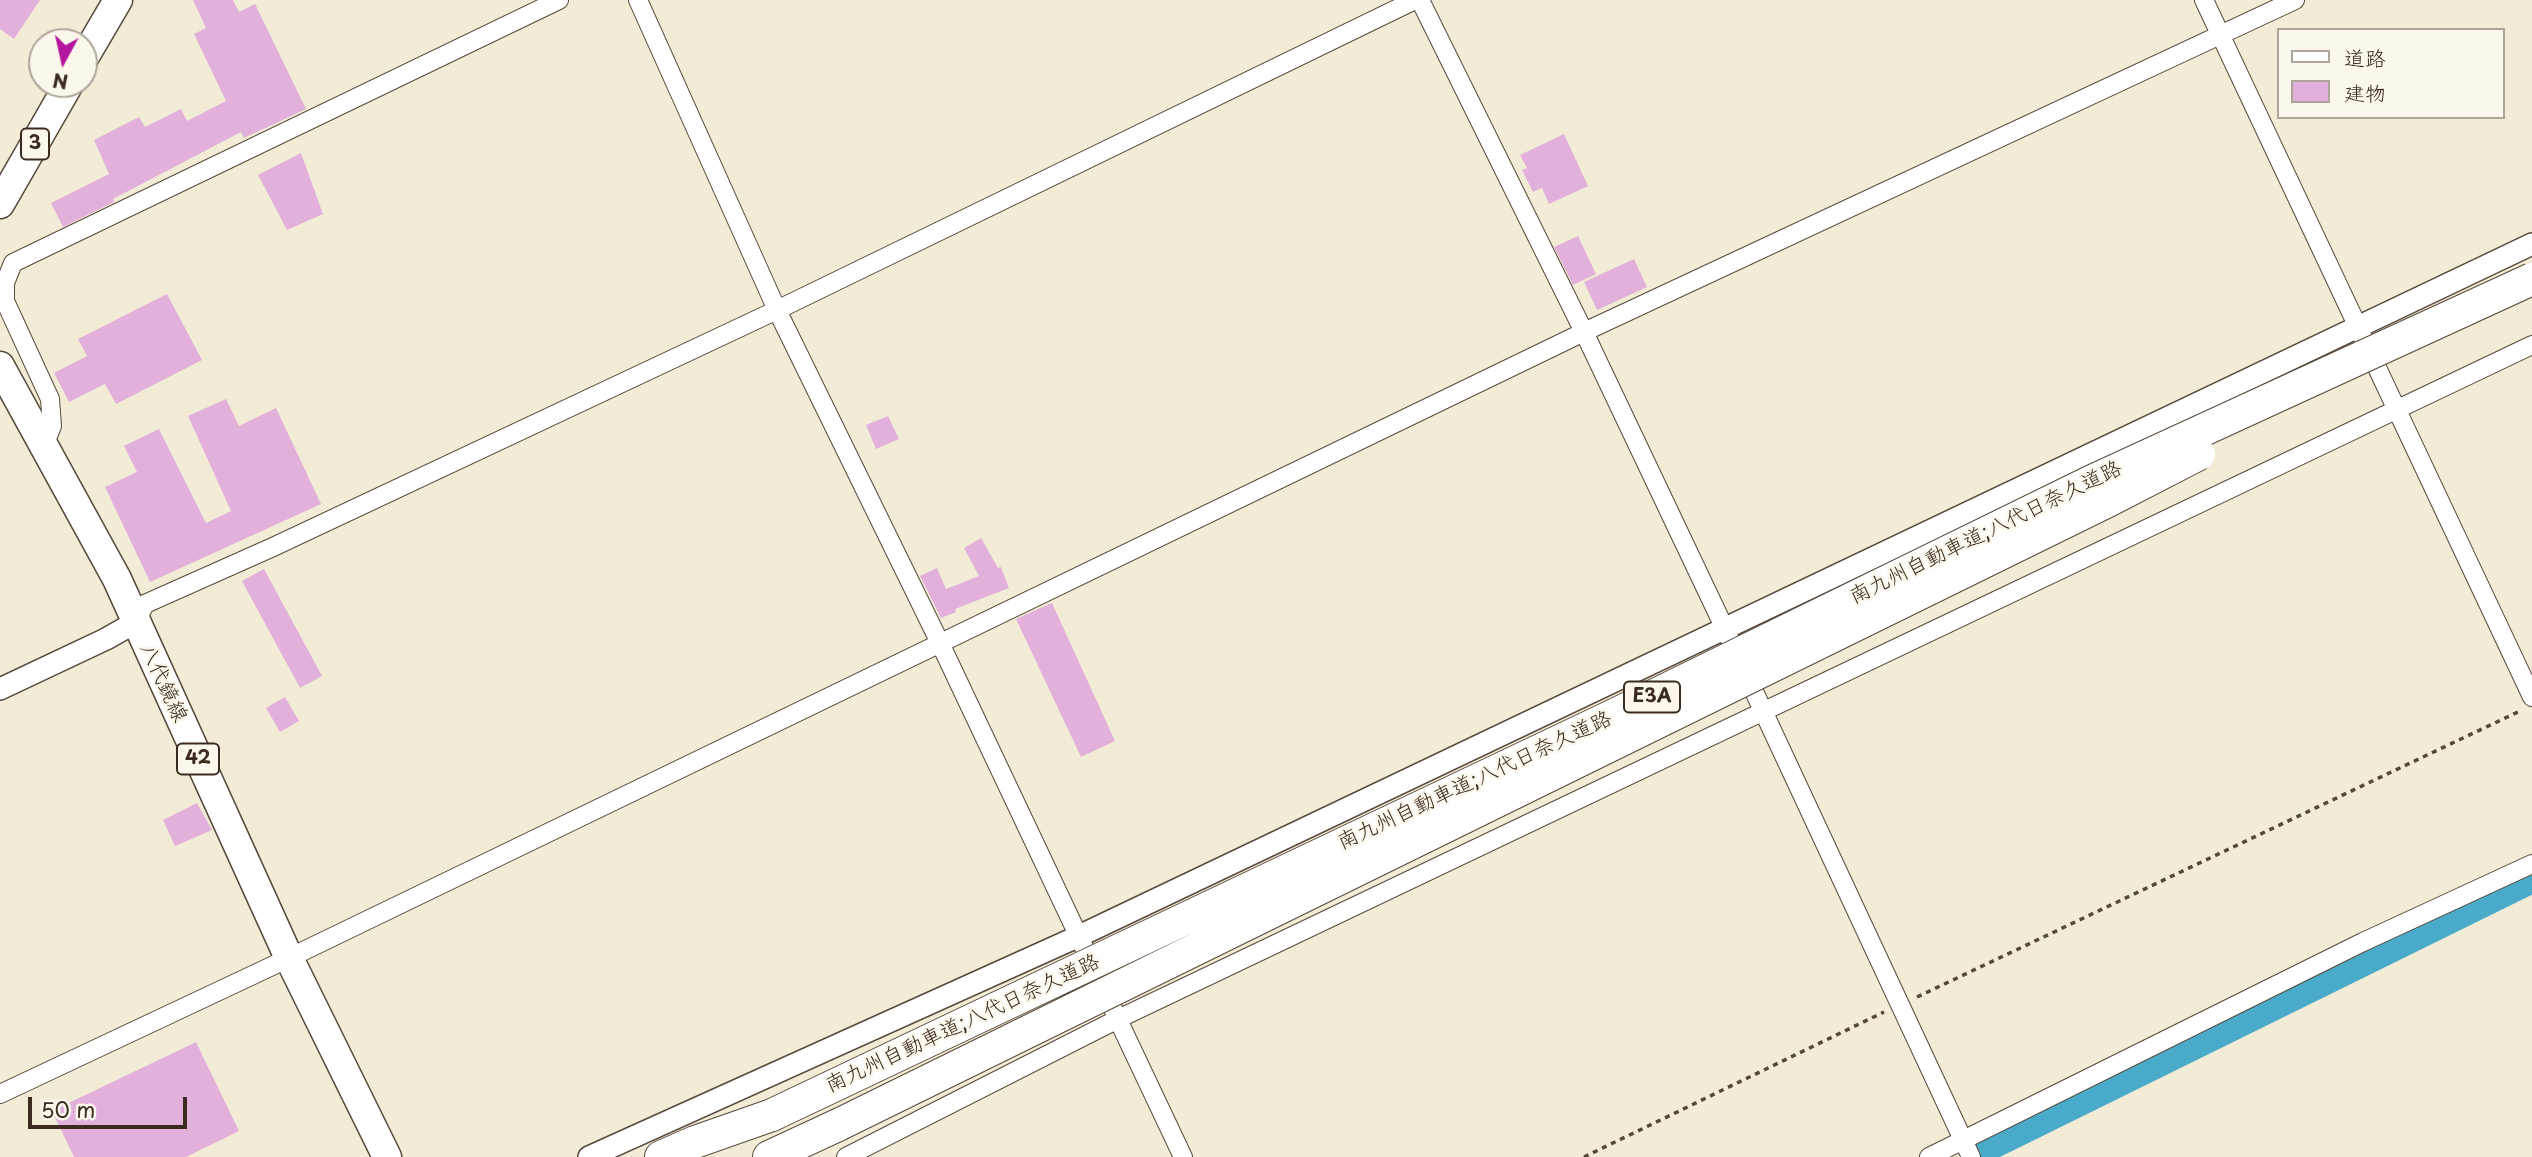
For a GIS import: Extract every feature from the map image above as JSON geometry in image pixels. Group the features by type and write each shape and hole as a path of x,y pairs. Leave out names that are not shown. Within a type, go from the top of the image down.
{"highway":[{"name":"南九州自動車道;八代日奈久道路","path":"684,1157 1610,717 2090,482 2532,279"},
{"name":"南九州自動車道;八代日奈久道路","path":"769,1157 2108,501 2532,279"},
{"path":"661,1157 772,1115"},
{"path":"786,1157 838,1125"}],"main road":[{"path":"98,34 118,0"},
{"name":"3","path":"0,204 61,98"},
{"name":"八代鏡線","path":"0,366 117,579 289,958 387,1157"}],"street":[{"path":"44,446 52,426 50,399 5,301 5,283 13,263 559,0"},
{"path":"638,0 776,310 940,643 1183,1157"},
{"path":"0,689 136,622 145,604 273,547 776,310 1415,0"},
{"path":"1420,0 1584,332 1971,1157"},
{"path":"2204,0 2532,697"},
{"path":"0,1094 289,958 1584,332 2295,0"},
{"path":"589,1157 1077,937 2532,244"},
{"path":"846,1157 1118,1019 2532,345"},
{"path":"1928,1157 2363,942 2532,864"}],"path":[{"path":"1584,1157 2519,711"}],"building":[{"path":"0,0 40,0 14,39 0,29"},
{"path":"193,0 233,0 239,12 255,4 306,109 244,138 241,132 63,227 51,203 109,174 94,140 139,117 145,127 181,109 187,121 226,101 194,34 206,28"},
{"path":"1564,134 1588,186 1549,204 1542,188 1533,192 1522,170 1527,168 1520,155"},
{"path":"301,153 323,214 287,230 258,175"},
{"path":"1578,236 1596,274 1573,285 1554,247"},
{"path":"1634,259 1647,287 1597,310 1584,282"},
{"path":"167,294 202,360 116,404 105,384 69,402 54,373 87,356 78,339"},
{"path":"226,399 239,426 276,408 321,504 150,582 105,487 137,472 124,446 159,429 206,523 231,511 188,416"},
{"path":"888,416 899,439 876,449 866,425"},
{"path":"981,538 998,568 1001,567 1009,588 955,609 956,612 941,618 920,576 937,568 946,589 979,576 964,548"},
{"path":"264,569 322,676 300,688 242,581"},
{"path":"1052,603 1115,741 1081,757 1016,619"},
{"path":"285,697 299,721 280,732 266,708"},
{"path":"197,803 212,830 175,846 163,820"},
{"path":"196,1042 239,1131 186,1157 74,1157 52,1111"}],"waterway":[{"path":"1982,1153 2532,882"}]}
